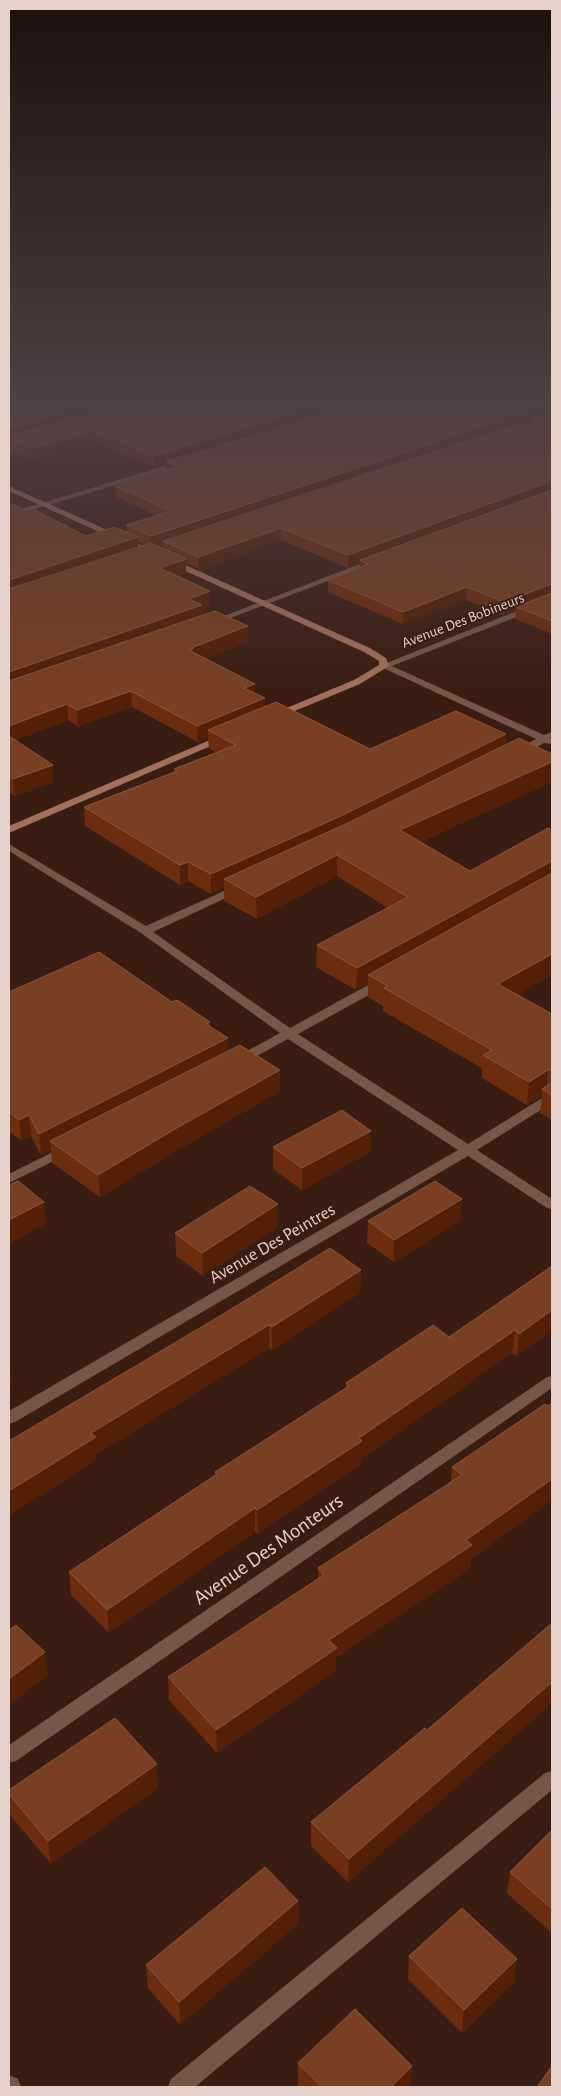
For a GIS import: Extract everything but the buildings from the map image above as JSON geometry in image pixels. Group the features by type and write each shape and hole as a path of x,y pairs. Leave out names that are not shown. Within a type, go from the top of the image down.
{"street":[{"path":"27,496 157,550 263,604 367,650 383,660 384,666"},
{"path":"9,515 74,496"},
{"path":"133,558 157,550"},
{"path":"207,624 384,558"},
{"name":"Avenue Des Bobineurs","path":"384,666 552,600"},
{"path":"266,720 357,682 384,666"},
{"path":"384,666 550,739"},
{"path":"10,827 230,735"},
{"path":"508,758 550,739"},
{"path":"9,847 145,930 290,1034 552,1205"},
{"path":"145,930 249,884"},
{"path":"228,1066 392,977"},
{"name":"Avenue Des Peintres","path":"9,1418 468,1150 552,1098"},
{"path":"9,1179 79,1143"},
{"name":"Avenue Des Monteurs","path":"9,1755 552,1381"},
{"path":"179,2087 552,1779"}]}
